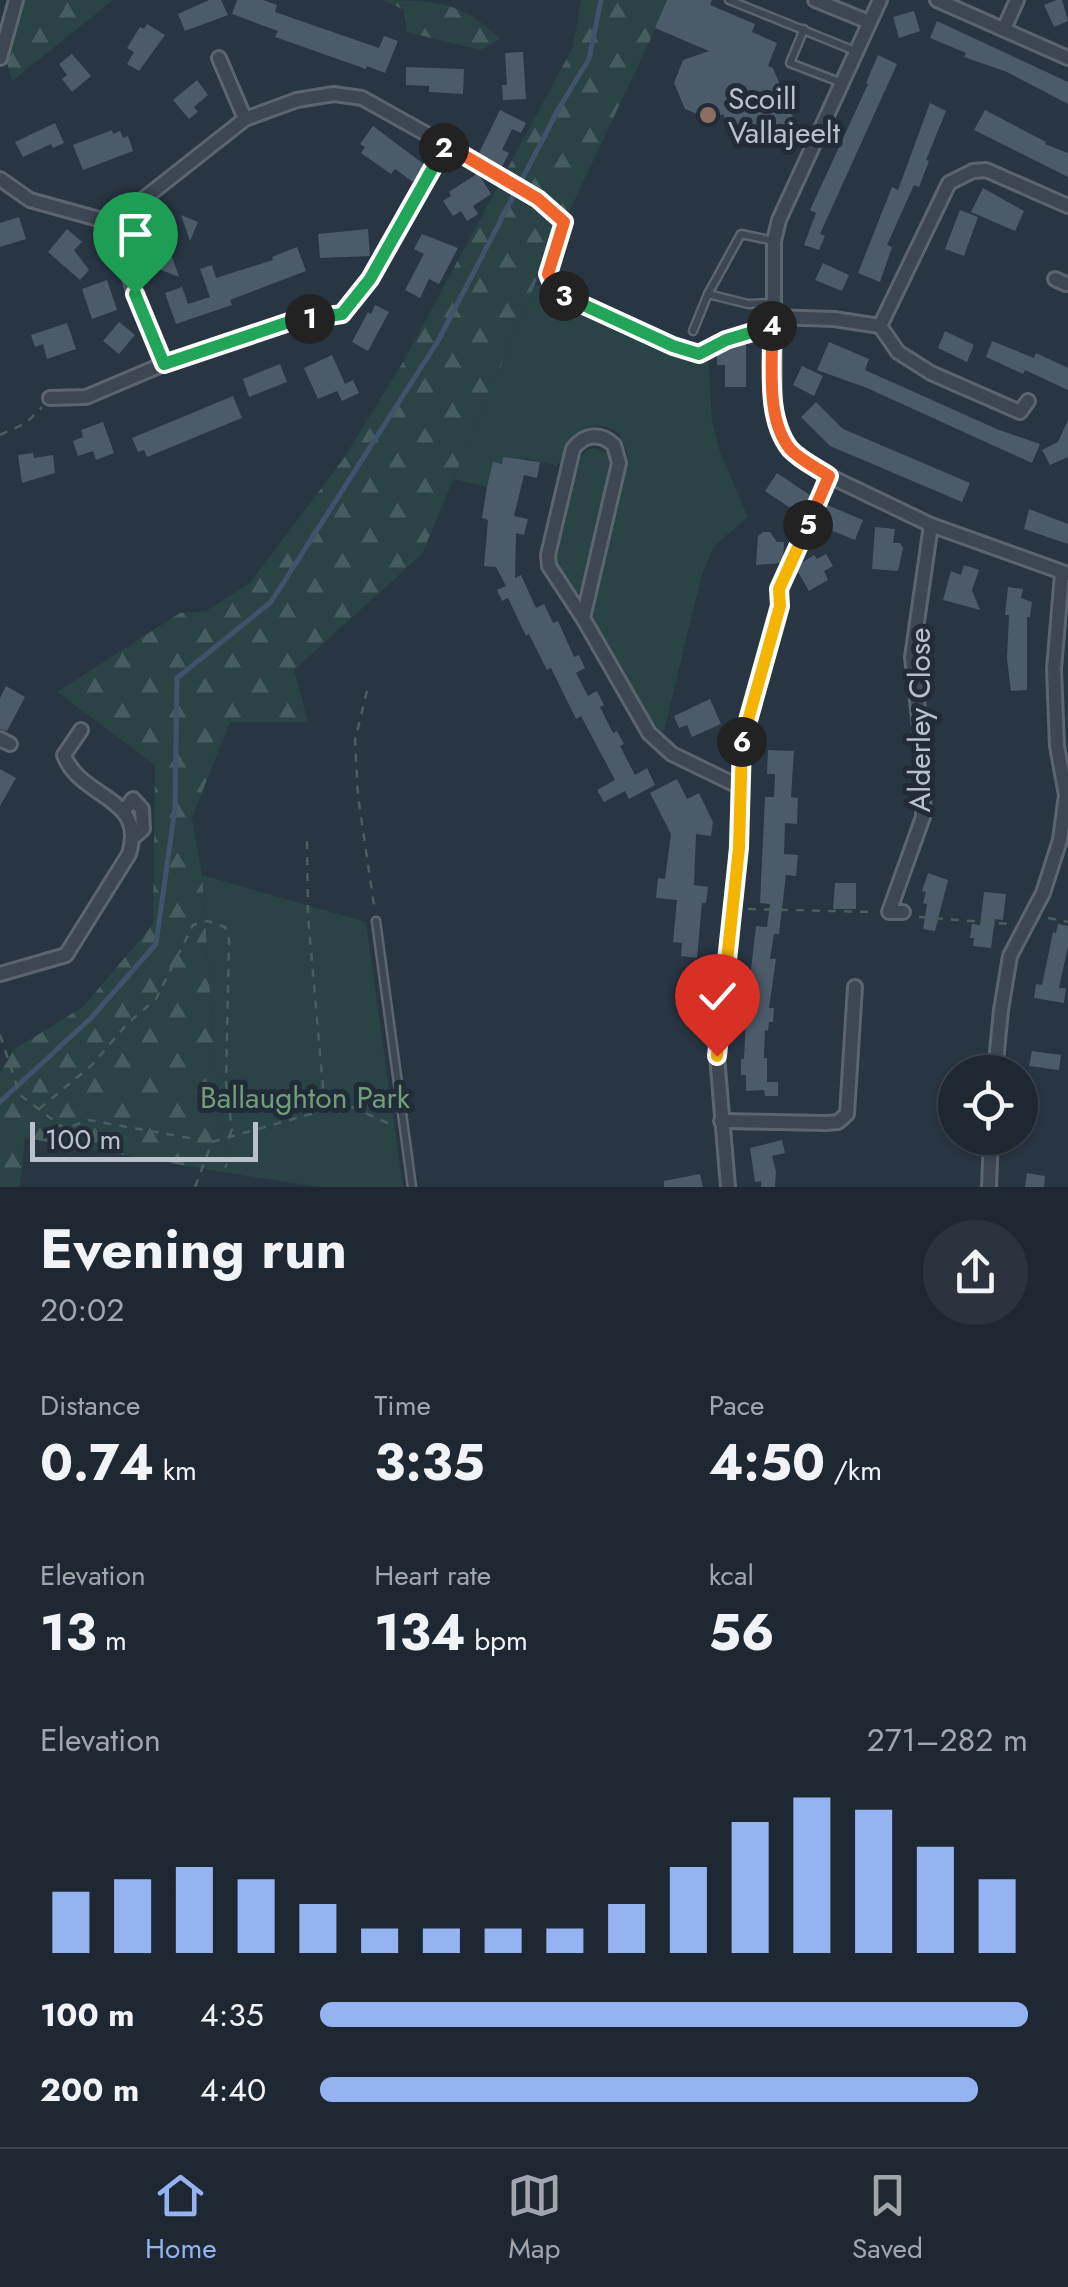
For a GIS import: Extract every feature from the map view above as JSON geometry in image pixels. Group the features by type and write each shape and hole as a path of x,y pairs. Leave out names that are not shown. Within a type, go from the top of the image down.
{"street":[{"path":"0,58 16,0"},
{"path":"814,0 869,22"},
{"path":"880,0 778,220 772,314 774,410 792,452 829,476 931,525 1065,574 1054,669 1056,746 1066,795 1060,840 1042,893 1010,956 997,1055"},
{"path":"937,0 1068,58"},
{"path":"1004,29 1017,0"},
{"path":"219,58 245,119"},
{"path":"113,223 245,119 297,100 334,94 362,98 446,145"},
{"path":"880,326 949,183 960,175 986,170 1068,206"},
{"path":"0,179 30,200 113,223"},
{"path":"113,223 135,294 164,364"},
{"path":"50,398 86,397 164,364 289,322 342,314 370,279"},
{"path":"772,314 880,326 898,352 931,372 1020,412 1028,401"},
{"path":"583,618 619,463 614,445 592,436 573,449 548,555 549,566 649,734 672,754 740,787"},
{"name":"Alderley Close","path":"890,912 922,816 924,760 912,657 931,525"},
{"path":"728,1187 718,1040 733,909 743,737 780,606"},
{"path":"0,974 66,955 129,854 134,837 124,811 70,771 64,755 82,730"},
{"path":"721,1121 826,1123 838,1122 847,1114 855,987"},
{"path":"989,1187 990,1155"}],"lane":[{"path":"730,0 856,52"},
{"path":"804,30 790,63 842,84"},
{"path":"693,330 741,234 774,241"},
{"path":"708,294 772,314"},
{"path":"376,921 412,1187"}],"path":[{"path":"370,279 446,145 526,193 564,222 548,274 556,293 699,354 772,314"},
{"path":"0,435 26,423 50,398"},
{"path":"780,606 779,589 829,476"},
{"path":"367,691 355,740 358,796 376,921"},
{"path":"307,841 308,916 325,1110"},
{"path":"733,909 890,912 918,917 1068,922"},
{"path":"39,1109 100,1058 127,1024 156,1000 188,933 198,922 208,920 225,927 229,939 229,1138"},
{"path":"0,1035 20,1096 65,1129 88,1120 212,1142 325,1110 352,1107 404,1131"},
{"path":"195,1187 212,1142"}],"green space":[{"path":"24,0 113,0 12,81 6,59"},
{"path":"384,0 418,1 460,10 500,39 480,50 407,32 404,10"},
{"path":"581,0 669,0 535,284 422,554 294,670 308,722 230,722 192,817 202,875 215,1062 228,1173 25,1138 20,1187 0,1187 0,1072 13,1050 83,1007 153,924 155,765 57,692 180,613 206,611 250,583 344,458 403,362 573,47"},
{"path":"535,284 699,352 708,347 712,420 719,449 748,517 714,546 702,575 662,738 637,703 591,615 626,467 627,452 619,433 597,426 582,430 570,444 563,464 557,466 526,458 524,462 504,458 487,487 453,479"},
{"path":"595,448 607,453 612,466 581,591 577,593 555,561 555,555 579,459"},
{"name":"Ballaughton Park","path":"202,875 366,922 403,1187 318,1187 228,1173 215,1062"}],"building":[{"path":"209,0 221,0 228,15 185,31 178,14"},
{"path":"237,0 263,0 277,5 275,12 379,48 384,36 398,41 385,73 367,66 366,69 275,37 278,31 232,14"},
{"path":"667,0 712,0 710,5 755,24 752,32 777,43 768,66 773,68 787,102 783,110 793,115 786,131 777,127 752,137 728,126 723,114 710,119 685,109 674,83 683,60 709,51 655,28"},
{"path":"1062,0 1068,21 1054,27 1044,5"},
{"path":"914,11 920,31 899,38 893,17"},
{"path":"937,21 1068,82 1068,104 930,38"},
{"path":"147,24 165,35 139,71 127,64 134,52 127,48 140,27 144,29"},
{"path":"523,52 526,99 503,100 502,85 507,85 505,53"},
{"path":"72,54 91,76 72,92 62,79 67,75 59,64"},
{"path":"878,55 897,64 820,234 825,236 819,250 804,245 816,213 810,210"},
{"path":"406,67 464,69 463,94 429,92 429,86 406,85"},
{"path":"197,80 208,95 194,107 198,112 189,119 173,100"},
{"path":"930,103 946,111 919,187 914,185 887,245 892,247 880,282 858,273 892,187 898,190"},
{"path":"500,110 526,123 521,133 512,129 502,150 509,153 502,167 478,155"},
{"path":"985,110 1068,153 1068,177 974,130"},
{"path":"55,123 64,143 53,148 51,144 23,157 15,142"},
{"path":"373,126 425,165 413,182 395,169 391,174 361,153 365,147 360,144"},
{"path":"112,130 113,134 120,131 123,138 128,136 133,151 83,170 73,145"},
{"path":"478,173 491,194 473,206 478,214 467,221 461,211 453,216 443,201 451,196 449,192"},
{"path":"983,188 1024,211 1015,231 971,212"},
{"path":"960,210 978,217 964,256 945,249"},
{"path":"181,215 198,222 190,241"},
{"path":"19,217 26,239 0,247 0,223"},
{"path":"67,229 82,242 74,250 89,270 80,280 48,252"},
{"path":"368,229 370,256 320,258 318,234"},
{"path":"422,234 458,248 439,284 429,279 420,298 405,290 424,254 414,249"},
{"path":"153,238 168,245 179,277 151,266 154,258 146,254"},
{"path":"297,247 306,271 230,300 232,305 176,324 165,293 182,287 188,304 210,297 200,269 212,265 216,278 273,260 272,257"},
{"path":"823,263 849,275 842,291 815,280"},
{"path":"107,280 117,310 92,319 82,289"},
{"path":"375,305 389,312 368,351 352,342"},
{"path":"119,322 135,335 119,354 103,341"},
{"path":"67,323 76,349 47,359 43,344 35,347 31,335"},
{"path":"945,331 974,345 967,362 938,348"},
{"path":"992,341 1034,358 1036,353 1068,368 1068,390 986,357"},
{"path":"726,342 746,342 746,387 725,387 725,365 717,365 717,350 725,350"},
{"path":"829,342 869,359 865,370 999,430 1040,444 1032,463 867,388 817,370"},
{"path":"332,355 345,384 353,380 359,393 342,401 337,391 318,399 304,368"},
{"path":"280,364 287,382 249,397 243,379"},
{"path":"802,366 823,376 814,396 793,385"},
{"path":"233,396 242,418 147,457 144,450 138,452 132,438"},
{"path":"816,402 843,429 970,483 962,502 830,446 801,417"},
{"path":"1068,420 1068,457 1050,465 1042,450 1058,442"},
{"path":"103,422 114,453 96,460 93,451 78,456 73,441 83,437 81,430"},
{"path":"33,453 34,458 53,455 55,473 22,483 18,455"},
{"path":"503,457 540,462 537,478 524,475 514,516 528,519 524,535 516,533 515,578 521,575 536,608 544,604 553,623 558,621 574,657 579,655 585,668 576,673 588,696 597,691 604,705 600,707 613,733 617,731 624,744 620,746 635,775 647,768 655,785 629,799 625,791 604,802 597,790 615,780 581,716 576,719 551,668 547,670 529,634 526,636 508,598 502,601 497,590 506,586 496,567 484,566 488,520 482,518 487,487 493,462 502,464"},
{"path":"777,473 820,502 863,520 855,540 811,522 765,491"},
{"path":"1029,509 1068,524 1068,544 1024,529"},
{"path":"875,527 895,529 893,543 900,543 903,548 898,571 872,569"},
{"path":"770,532 777,542 784,542 783,563 756,565 758,536"},
{"path":"826,554 833,566 824,571 828,580 809,591 795,567 814,555 817,559"},
{"path":"964,565 979,570 972,590 980,610 943,600 951,571 961,575"},
{"path":"1008,587 1023,589 1021,598 1032,602 1027,617 1027,690 1011,691 1007,659 1009,615 1005,615"},
{"path":"6,686 25,697 7,731 0,729 0,698"},
{"path":"710,699 721,724 692,737 687,725 679,728 674,716"},
{"path":"768,750 794,751 791,797 798,798 797,824 785,823 784,854 798,855 796,876 786,875 779,934 774,934 770,959 776,959 769,1008 774,1008 773,1022 765,1030 767,1082 778,1082 778,1096 765,1096 764,1090 746,1091 746,1075 741,1075 747,995 744,973 751,970 756,926 767,927 770,904 760,903 765,797 774,797 775,774 767,774"},
{"path":"0,769 16,778 0,806"},
{"path":"677,779 687,799 699,793 713,822 711,836 696,834 694,885 708,887 706,903 702,903 697,958 681,956 682,943 673,942 677,900 656,898 658,878 665,879 671,834 650,793"},
{"path":"928,873 948,880 935,931 923,929 927,904 923,903 926,892 922,891"},
{"path":"835,883 856,883 856,909 833,909"},
{"path":"984,892 1006,894 1003,920 995,919 991,948 973,946 974,938 970,938 972,924 980,925"},
{"path":"1058,924 1068,926 1059,988 1066,988 1064,1003 1034,998 1036,984 1042,985"},
{"path":"1032,1051 1061,1055 1059,1070 1038,1067 1038,1055 1031,1055"},
{"path":"782,1140 785,1153 772,1156 775,1187 761,1187 761,1181 755,1182 750,1148"},
{"path":"1027,1173 1045,1176 1044,1187 1025,1187"},
{"path":"700,1174 703,1187 664,1187 664,1181"}],"waterway":[{"path":"0,1102 91,1018 156,944 175,808 177,678 271,602 438,341 559,108 589,59 601,0"}],"place":[{"name":"Scoill Vallajeelt","path":"708,115"}],"route":[{"path":"135,294 164,364 289,322 342,314 370,279 446,145 538,199 564,222 548,274 556,293 699,354 772,324 774,410 780,428 792,452 829,476 779,589 780,606 743,737 738,864 717,1056"}]}
